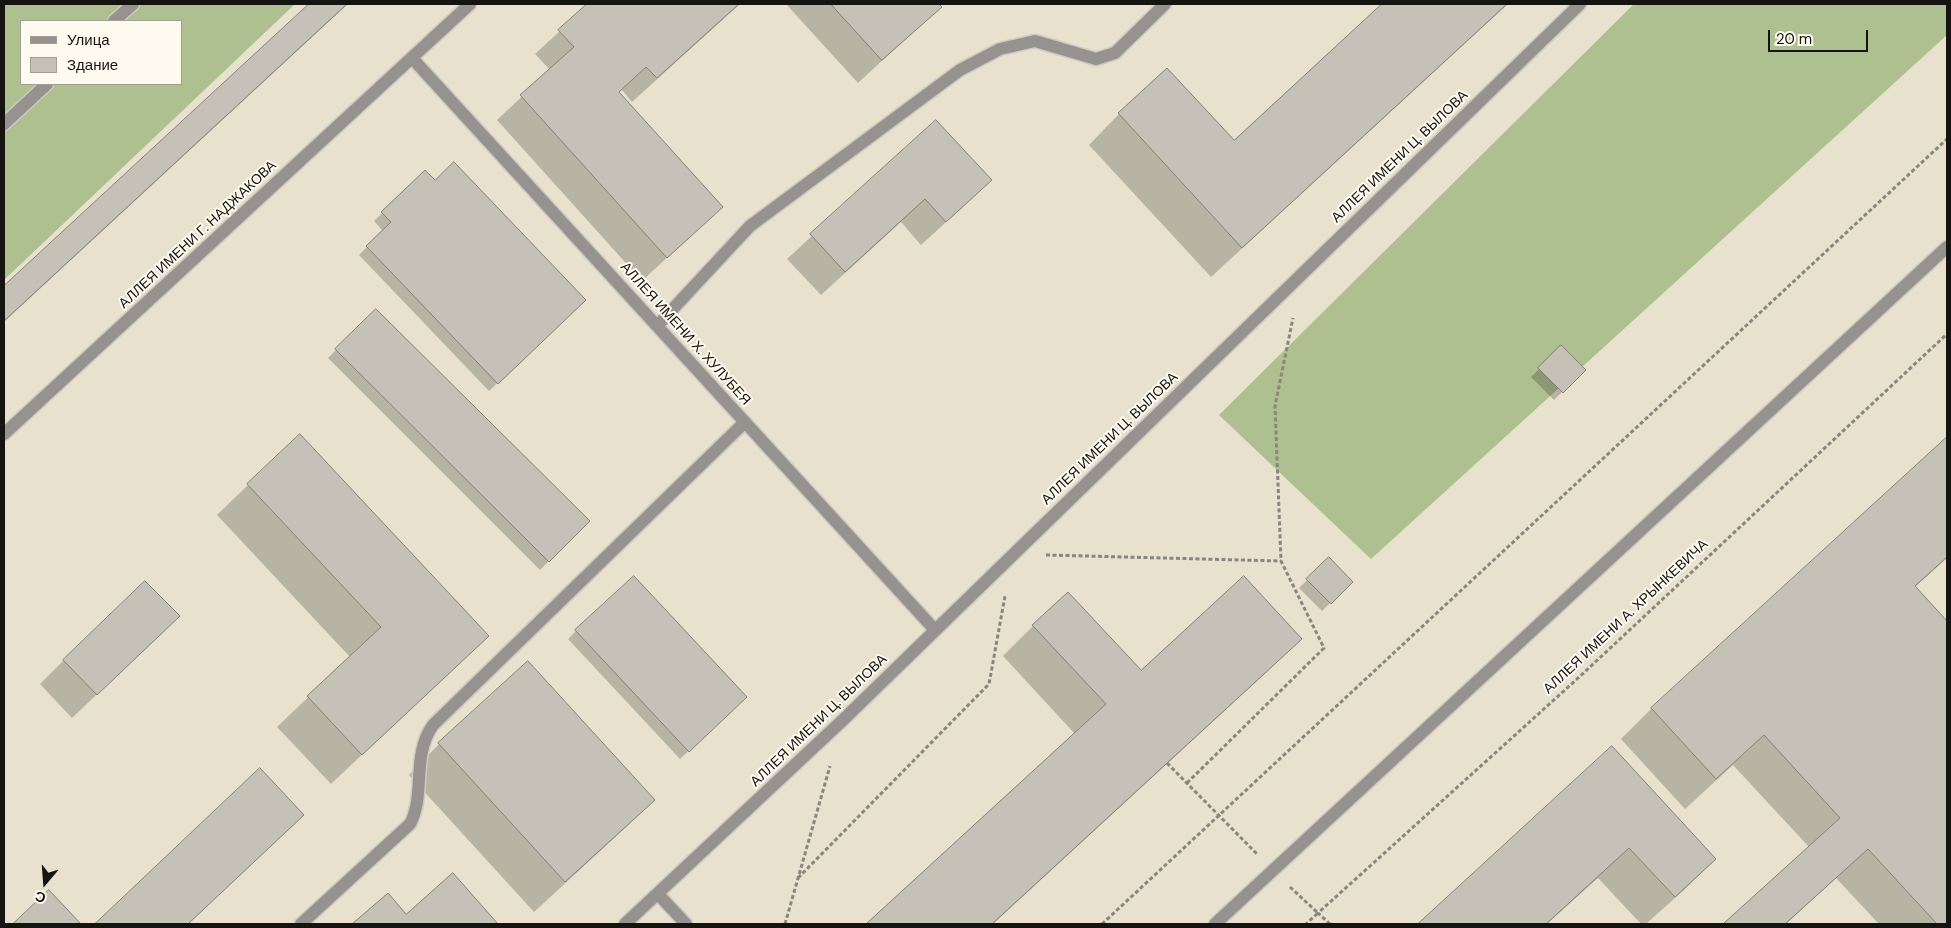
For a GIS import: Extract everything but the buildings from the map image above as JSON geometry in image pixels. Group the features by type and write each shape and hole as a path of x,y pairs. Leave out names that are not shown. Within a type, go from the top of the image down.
{"street":[{"path":"115,20 133,4"},
{"name":"АЛЛЕЯ ИМЕНИ Г. НАДЖАКОВА","path":"4,434 470,4"},
{"path":"657,326 750,226 960,70 1000,48 1035,41 1096,59 1115,53 1165,4"},
{"name":"АЛЛЕЯ ИМЕНИ Ц. ВЫЛОВА","path":"625,924 844,719 1580,4"},
{"name":"АЛЛЕЯ ИМЕНИ Х. ХУЛУБЕЯ","path":"412,58 935,630"},
{"path":"4,124 46,85"},
{"path":"1215,924 1947,247"},
{"path":"301,924 410,824 414,817 422,745 433,725 745,422"},
{"path":"658,894 686,924"}],"path":[{"path":"1102,924 1947,139"},
{"path":"1187,783 1324,648 1281,561 1275,406 1301,274"},
{"name":"АЛЛЕЯ ИМЕНИ А. ХРЫНКЕВИЧА","path":"1306,924 1576,680 1947,334"},
{"path":"798,878 989,684 1013,554 1281,561"},
{"path":"1168,763 1273,870 1330,924"},
{"path":"784,924 830,766"}],"shaded area":[{"path":"4,4 1947,4 1947,924 4,924"}],"green space":[{"path":"4,4 295,4 4,280"},
{"path":"1634,4 1947,4 1947,35 1371,559 1219,415"}]}
